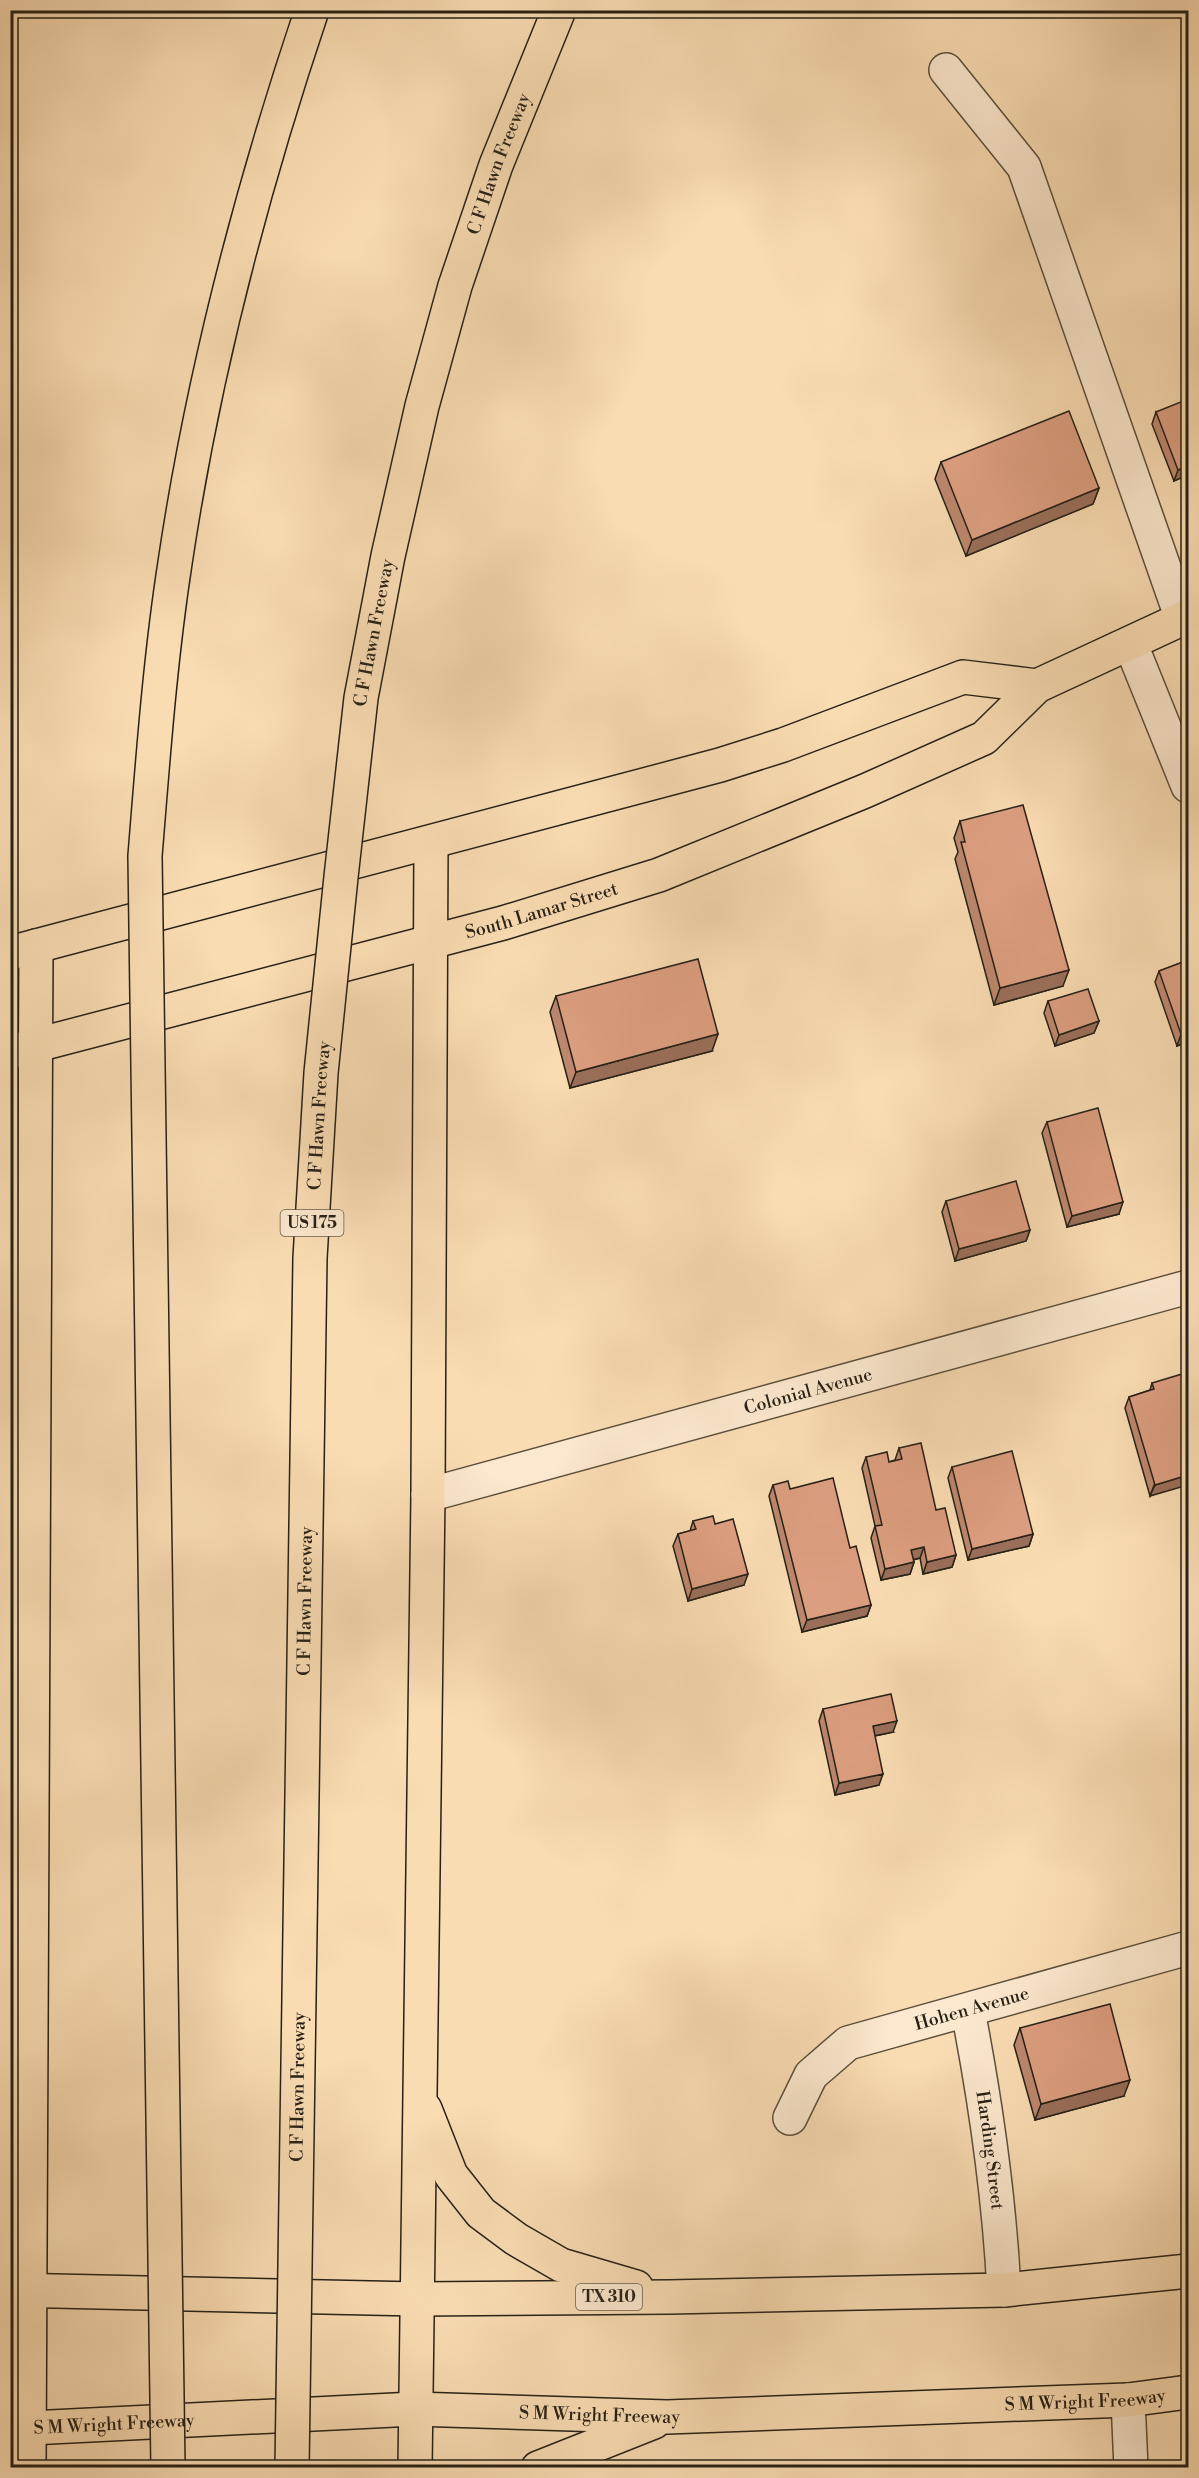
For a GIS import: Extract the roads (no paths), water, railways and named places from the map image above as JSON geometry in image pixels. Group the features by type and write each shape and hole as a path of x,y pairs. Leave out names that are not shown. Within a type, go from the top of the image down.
{"main road":[{"path":"168,2468 145,856 164,639 175,562 207,385 236,259 267,149 312,10"},
{"name":"C F Hawn Freeway","path":"292,2468 310,1258 321,1073 343,855 361,698 388,556 422,406 455,286 493,176 559,10"},
{"name":"South Lamar Street","path":"22,1049 503,923 659,875 771,831 984,738 1037,686 1131,645 1185,617"},
{"path":"29,2468 20,2429 19,2290 23,950 720,765 783,745 963,677 1037,686"},
{"path":"415,2468 428,1495 431,843"},
{"path":"420,2096 451,2175 481,2214 516,2240 561,2265 669,2297"},
{"name":"TX 310","path":"19,2290 417,2299 669,2297 1004,2290 1188,2271"},
{"name":"S M Wright Freeway","path":"20,2429 414,2409 667,2417 1128,2400 1188,2392"},
{"path":"538,2468 667,2417"}],"street":[{"path":"946,70 1024,167 1185,617"},
{"path":"1131,645 1188,786"},
{"name":"Colonial Avenue","path":"428,1495 1188,1287"},
{"name":"Hohen Avenue","path":"790,2118 811,2075 848,2043 1188,1948"},
{"name":"Harding Street","path":"968,2011 998,2194 1004,2290"},
{"path":"1128,2400 1131,2468"}]}
